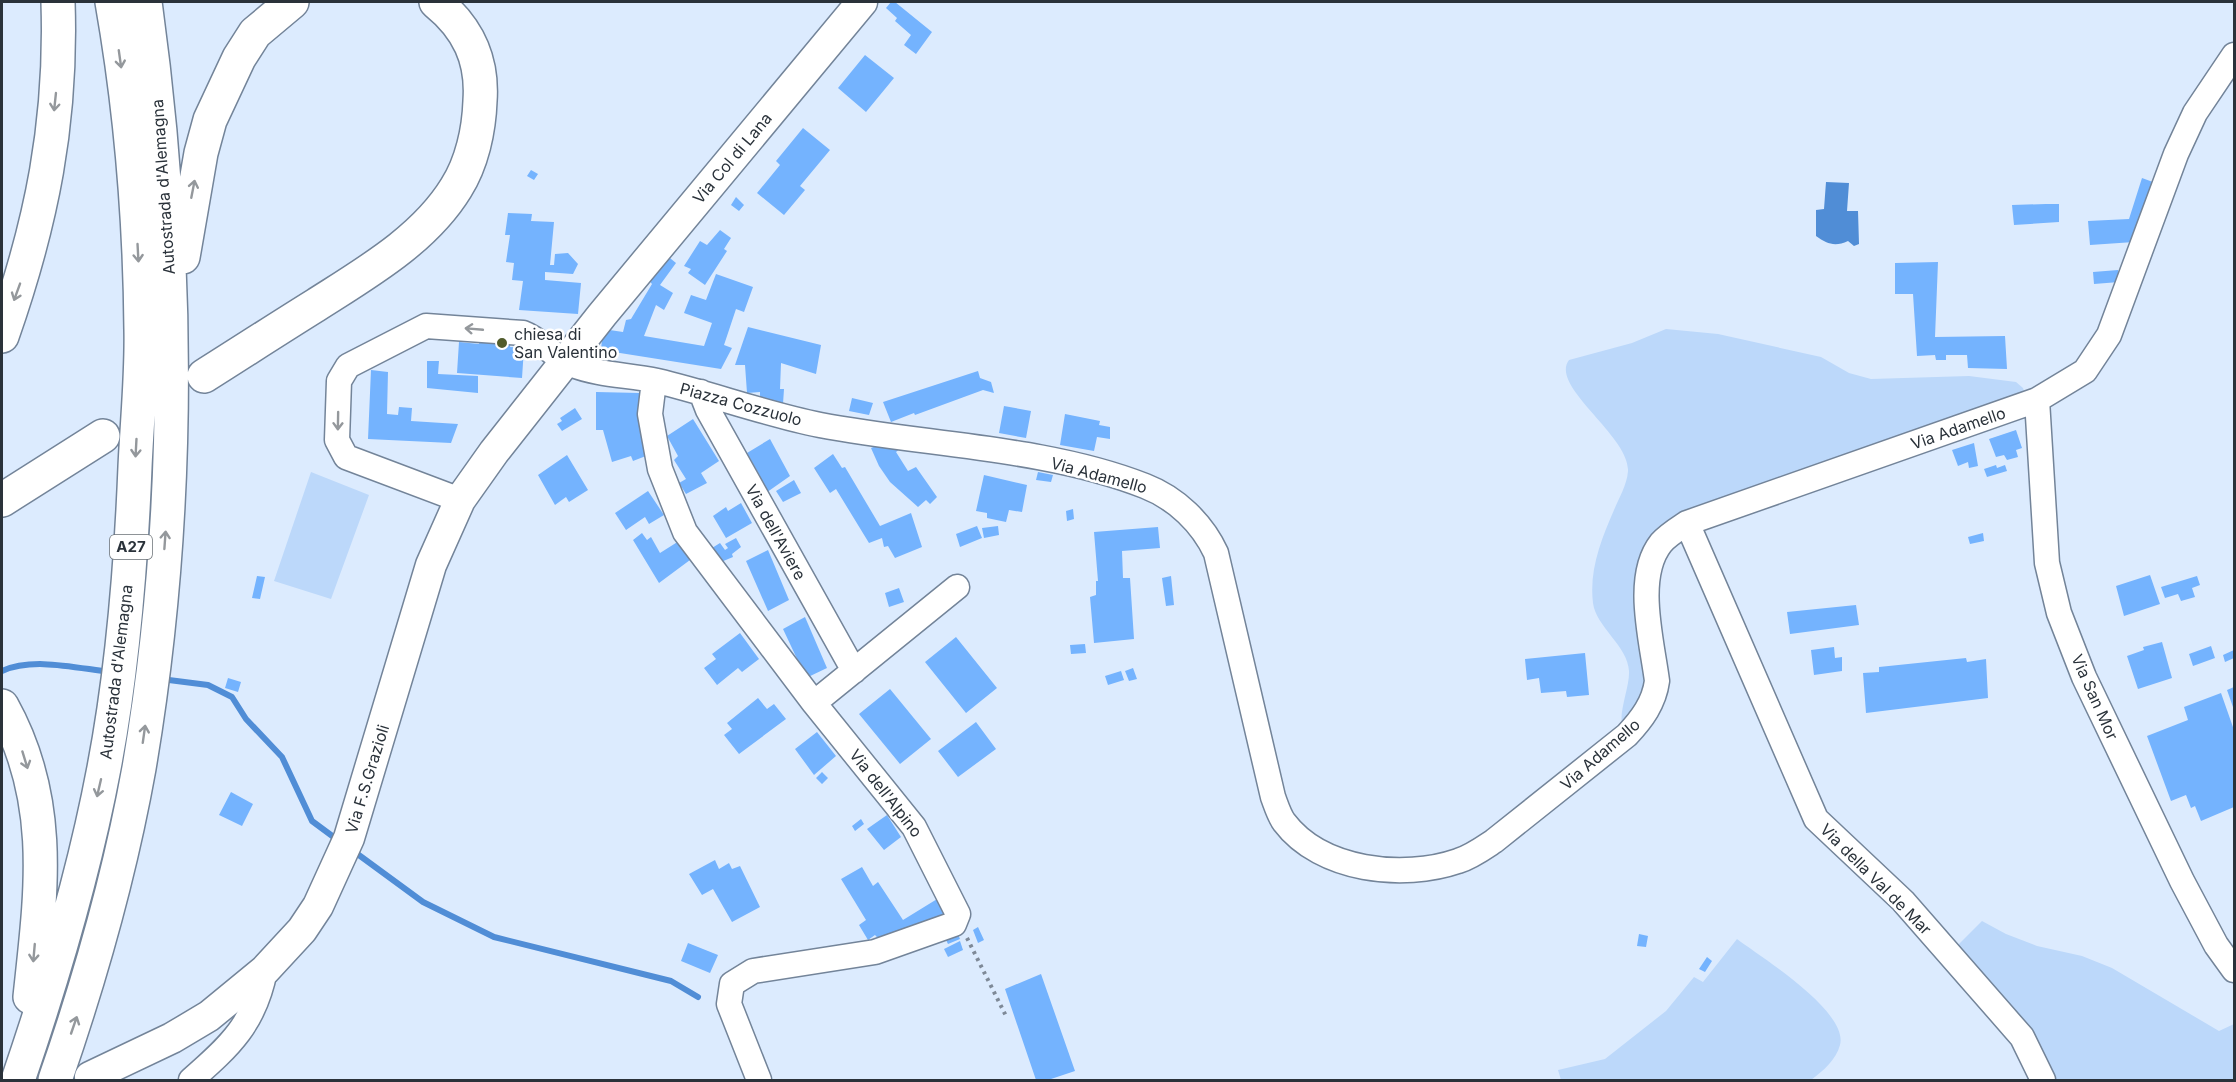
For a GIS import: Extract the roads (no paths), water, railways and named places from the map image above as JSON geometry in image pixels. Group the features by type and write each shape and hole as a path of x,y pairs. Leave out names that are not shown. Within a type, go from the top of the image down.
{"highway":[{"path":"2,336 26,267 48,174 60,55 58,2"},
{"name":"Autostrada d'Alemagna","path":"16,1080 44,1005 74,897 104,768 119,665 132,538 141,331 132,146 112,2"},
{"name":"Autostrada d'Alemagna","path":"55,1080 77,1018 111,898 138,769 153,671 165,539 172,330 162,147 145,2"},
{"name":"A27","path":"172,330 190,206 210,120 239,58 255,33 292,2"},
{"path":"204,376 384,262 435,215 456,189 469,161 479,120 482,82 475,53 456,18 436,2"},
{"path":"2,500 103,436"},
{"name":"A27","path":"2,706 15,731 25,759 38,806 41,843 33,968 16,1080"}],"main road":[{"name":"Via Col di Lana","path":"566,361 862,2"},
{"name":"Via F.S.Grazioli","path":"90,1077 181,1032 237,996 302,930 318,906 336,871 360,805 424,586 441,538 460,500 566,361"}],"street":[{"name":"Via Adamello","path":"918,438 1064,464 1144,486 1180,506 1209,537 1216,553 1273,797 1283,821 1312,846 1333,858 1360,866 1389,870 1437,867 1474,854 1627,735 1641,719 1655,696 1657,681 1647,598 1649,568 1660,544 1687,523 2037,400 2085,371 2104,343 2176,154 2195,113 2235,55"},
{"path":"460,500 346,458 337,440 339,381 342,372 348,366 418,328 434,325 524,333 536,338 566,361"},
{"name":"Piazza Cozzuolo","path":"566,361 584,368 654,381 819,424 918,438"},
{"name":"Via dell'Alpino","path":"654,381 650,414 660,469 685,532 814,704 914,827 954,903 958,919 954,924 874,952 753,971 732,984 729,1004 759,1080"},
{"name":"Via dell'Aviere","path":"701,393 708,410 854,671"},
{"name":"Via San Mor","path":"2037,400 2047,563 2059,613 2084,677 2182,881 2216,945 2235,970"},
{"name":"Via della Val de Mar","path":"1687,523 1816,819 1903,901 2022,1037 2043,1080"},
{"path":"814,704 957,587"},
{"path":"191,1080 233,1040 252,1016 265,970"}],"water":[{"path":"1826,182 1849,183 1847,211 1858,211 1859,244 1854,246 1848,241 1831,244 1816,236 1816,210 1824,209"}],"waterway":[{"path":"2,671 14,667 41,664 110,672"},
{"path":"161,679 208,685 232,697 246,719 282,757 312,821 339,841"},
{"path":"352,850 423,902 494,937 671,981 698,997"}],"place":[{"name":"chiesa di San Valentino","path":"502,343"}]}
